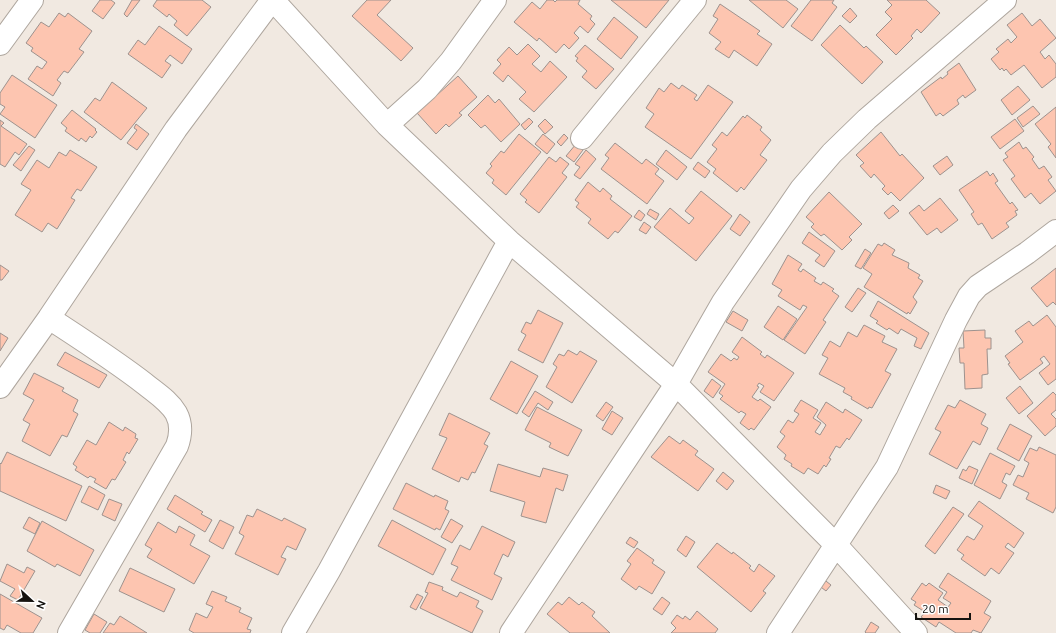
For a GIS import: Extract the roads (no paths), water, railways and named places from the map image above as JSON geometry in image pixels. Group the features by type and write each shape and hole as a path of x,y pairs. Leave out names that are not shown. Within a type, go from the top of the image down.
{"street":[{"path":"0,44 32,0"},
{"path":"0,387 49,318 176,129 273,0 387,125 509,242 676,384 836,545 916,633"},
{"path":"387,125 427,89 442,72 495,0"},
{"path":"582,138 695,0"},
{"path":"511,633 676,384 723,302 801,189 832,153 867,119 1005,0"},
{"path":"778,633 887,467 956,320 969,296 978,286 1027,253 1056,231"},
{"path":"292,633 333,564 509,242"},
{"path":"49,318 128,371 160,395 177,414 181,435 177,446 69,633"}]}
